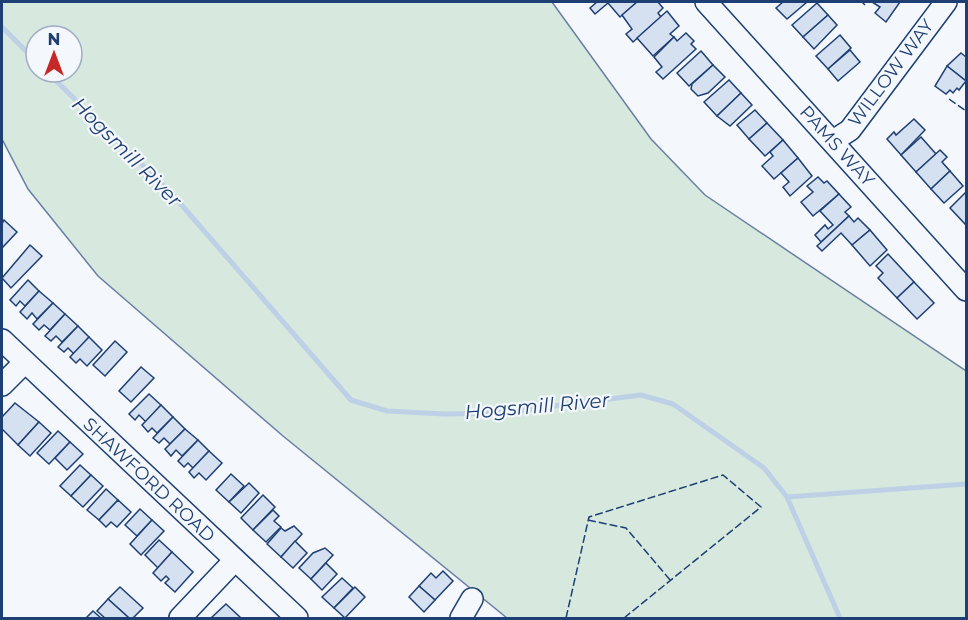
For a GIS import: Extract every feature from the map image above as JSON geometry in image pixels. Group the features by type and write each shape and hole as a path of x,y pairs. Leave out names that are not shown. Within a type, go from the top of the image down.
{"street":[{"name":"PAMS WAY","path":"706,2 966,290"},
{"name":"WILLOW WAY","path":"832,141 850,130 946,2"},
{"name":"SHAWFORD ROAD","path":"2,340 297,618"},
{"path":"2,385 24,363"},
{"path":"180,618 235,560"},
{"path":"461,618 472,599"}],"shaded area":[{"path":"2,2 552,2 651,139 705,195 966,371 966,618 507,618 283,436 98,276 28,189 2,139"}],"building":[{"path":"597,2 637,2 620,17 608,3 595,14 590,8"},
{"path":"637,2 658,2 663,8 658,13 661,17 633,42 626,34 632,29 622,15"},
{"path":"783,2 807,2 787,19 776,8"},
{"path":"872,2 900,2 886,22 875,13 880,7"},
{"path":"817,3 828,15 803,37 792,25"},
{"path":"667,11 679,26 670,34 674,37 653,56 637,38"},
{"path":"828,15 837,25 814,49 803,37"},
{"path":"686,33 694,41 691,44 696,49 663,79 656,72 662,67 654,57 674,37 677,41"},
{"path":"840,35 851,48 828,69 816,56"},
{"path":"850,50 860,62 838,81 828,69"},
{"path":"701,51 713,65 689,86 677,73"},
{"path":"961,53 966,57 966,81 947,66"},
{"path":"713,65 725,77 708,93 698,96 691,89 692,84"},
{"path":"947,66 966,81 959,90 957,88 953,93 950,90 946,94 935,86"},
{"path":"729,80 741,93 717,116 704,102"},
{"path":"741,93 752,105 730,126 717,116"},
{"path":"755,110 767,123 749,139 737,125"},
{"path":"914,119 925,130 901,155 887,139 894,132 896,135"},
{"path":"767,123 783,140 765,156 749,139"},
{"path":"921,137 936,154 916,172 901,155"},
{"path":"783,140 798,158 774,179 762,166 773,156 770,152"},
{"path":"940,150 947,157 942,162 950,171 931,189 916,172"},
{"path":"798,158 812,176 790,196 783,187 789,182 781,173"},
{"path":"950,171 963,186 944,203 931,189"},
{"path":"818,177 824,183 827,181 839,194 813,216 801,202 813,192 807,186"},
{"path":"966,192 966,225 950,208"},
{"path":"839,194 851,207 845,212 849,216 821,242 815,235 825,225 828,229 833,225 820,211"},
{"path":"849,216 854,222 858,218 870,230 852,245 841,233 822,251 817,246"},
{"path":"4,220 17,232 2,248 2,224"},
{"path":"870,230 887,250 870,266 852,245"},
{"path":"30,245 42,256 11,288 2,278"},
{"path":"888,254 914,282 897,298 878,278 883,273 876,266"},
{"path":"28,280 39,291 25,306 20,301 16,306 10,300"},
{"path":"914,282 934,303 917,319 897,298"},
{"path":"39,291 53,303 37,319 32,313 27,319 20,312"},
{"path":"53,303 65,314 50,330 44,325 39,330 33,324"},
{"path":"65,314 78,326 62,342 56,336 51,341 45,336"},
{"path":"78,326 89,337 74,354 68,348 64,352 58,347"},
{"path":"89,337 102,350 87,366 80,359 76,363 70,357"},
{"path":"115,341 127,352 105,376 93,365"},
{"path":"141,367 154,378 131,402 119,391"},
{"path":"149,394 161,405 146,422 139,415 135,420 129,414"},
{"path":"15,403 39,422 18,445 2,429 2,417"},
{"path":"161,405 173,417 157,433 152,428 148,432 142,425"},
{"path":"173,417 185,429 170,444 164,438 159,443 153,438"},
{"path":"39,422 51,433 30,456 18,445"},
{"path":"185,429 198,440 182,456 176,450 171,456 165,449"},
{"path":"58,431 70,442 49,464 37,453"},
{"path":"198,440 209,451 193,468 188,463 184,467 178,461"},
{"path":"70,442 83,454 67,470 55,458"},
{"path":"209,451 222,463 206,480 199,473 194,478 189,472"},
{"path":"80,465 91,475 71,496 60,486"},
{"path":"231,474 244,486 229,502 216,490"},
{"path":"91,475 103,486 83,507 71,496"},
{"path":"249,483 259,493 241,513 229,502"},
{"path":"106,489 118,500 99,520 87,510"},
{"path":"263,495 275,507 253,530 241,518"},
{"path":"118,500 131,512 117,527 111,522 106,527 99,520"},
{"path":"140,509 152,520 137,536 125,525"},
{"path":"273,510 279,516 274,521 281,527 266,542 253,530"},
{"path":"152,520 164,531 141,555 130,544"},
{"path":"294,526 302,534 281,557 267,544 281,528 285,531"},
{"path":"159,540 172,552 158,568 145,555"},
{"path":"295,541 307,553 293,568 281,557"},
{"path":"325,548 333,555 311,579 299,568 313,553"},
{"path":"172,552 193,572 175,592 165,583 169,579 166,576 161,581 153,573"},
{"path":"326,563 337,574 322,590 311,579"},
{"path":"443,571 453,581 435,600 419,586 431,573 436,578"},
{"path":"342,578 353,588 334,608 322,597"},
{"path":"419,586 435,600 424,612 409,597"},
{"path":"120,587 143,608 133,618 129,618 108,599"},
{"path":"355,587 365,597 345,618 334,608"},
{"path":"108,599 129,618 105,618 97,611"},
{"path":"226,604 241,618 211,618"},
{"path":"93,611 101,618 86,618"}],"waterway":[{"name":"Hogsmill River","path":"2,27 24,49"},
{"name":"Hogsmill River","path":"59,84 172,194 351,400 387,411 445,414 499,413 641,395 673,404 764,468 787,497 840,618"},
{"path":"787,497 966,484"}],"fence":[{"path":"862,2 865,5"},
{"path":"949,99 966,111"},
{"path":"566,618 589,517 723,475 761,507 624,618"},
{"path":"588,520 626,528 671,581"}]}
